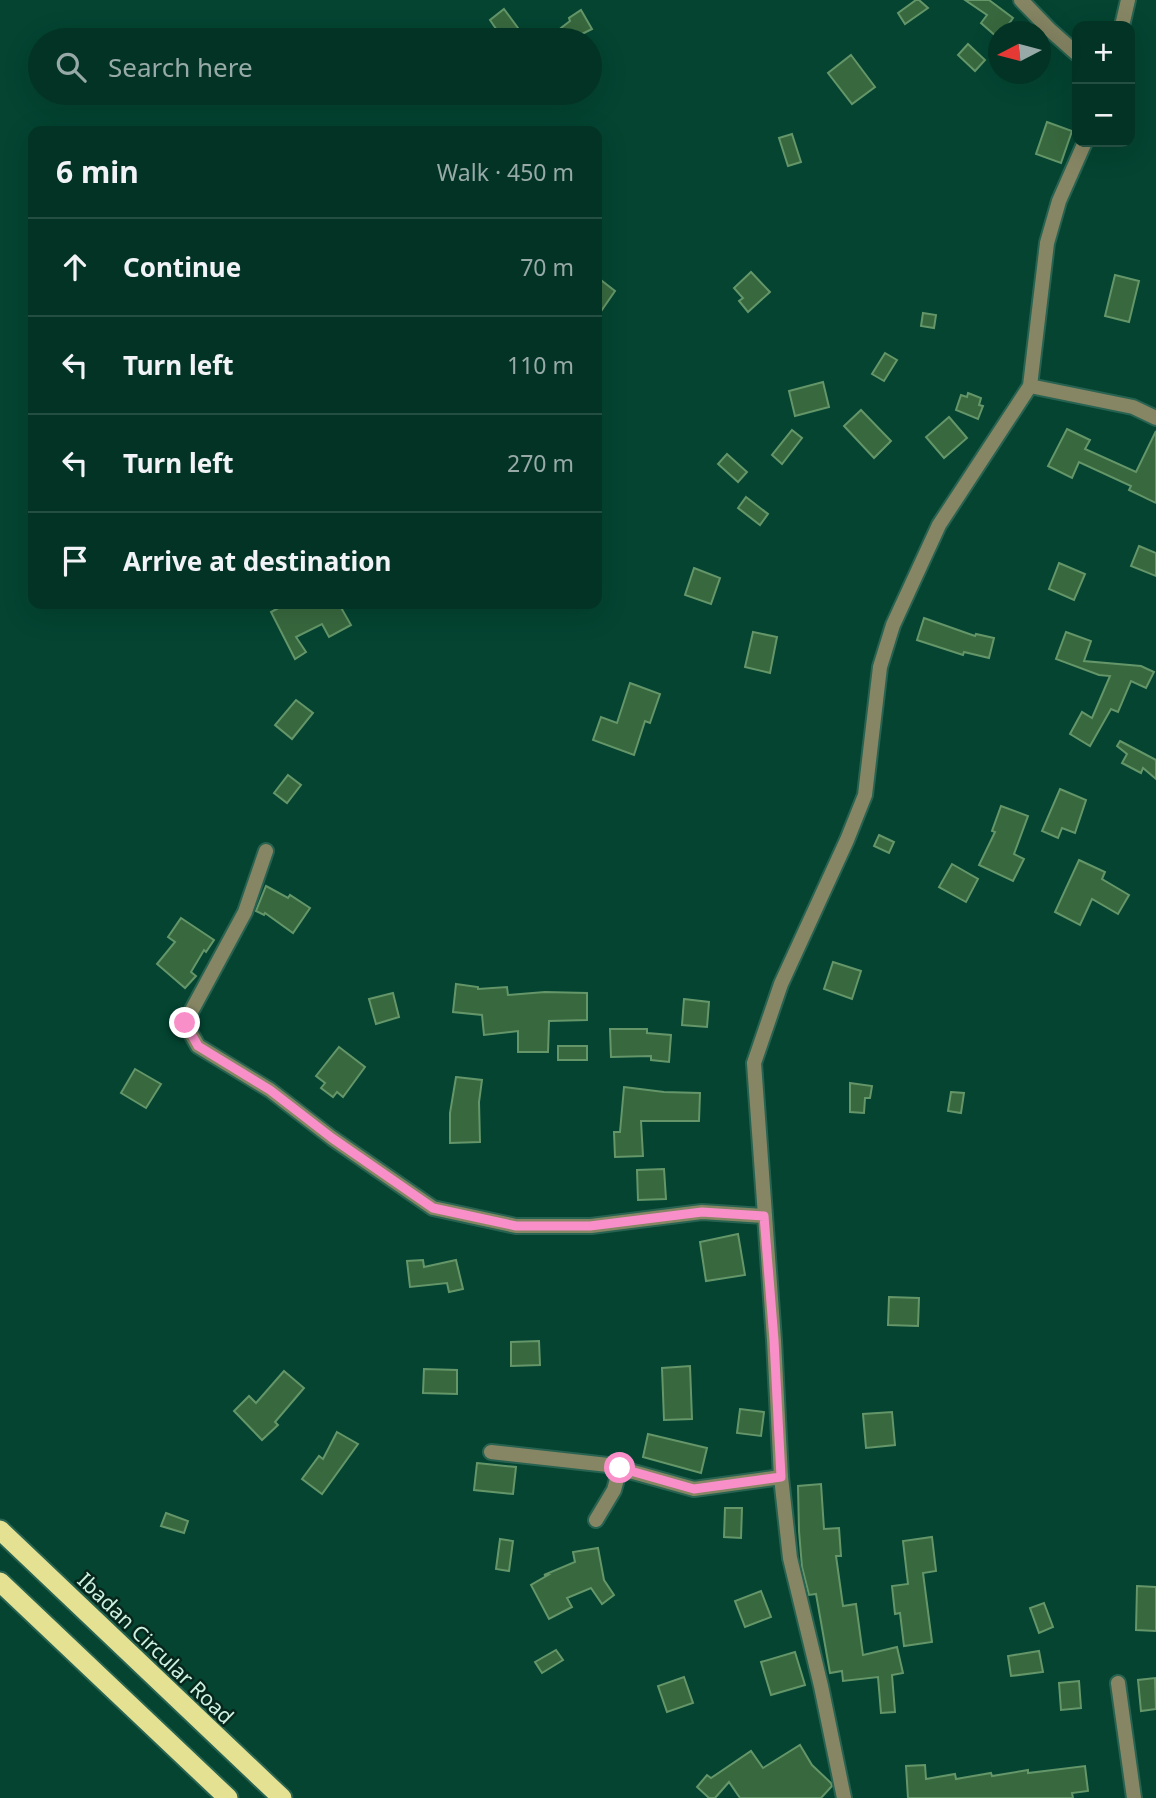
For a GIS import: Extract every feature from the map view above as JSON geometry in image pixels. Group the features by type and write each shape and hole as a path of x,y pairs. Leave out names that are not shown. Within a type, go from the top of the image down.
{"highway":[{"name":"Ibadan Circular Road","path":"0,1530 282,1798"},
{"path":"0,1582 228,1798"}],"street":[{"path":"1021,0 1072,49"},
{"path":"1123,21 1128,0"},
{"path":"844,1798 821,1686 790,1558 781,1477 754,1063 781,984 847,841 865,795 880,667 893,625 939,525 1030,386 1047,243 1059,201 1083,147"},
{"path":"1030,386 1133,407 1156,418"},
{"path":"266,851 245,912 185,1023 198,1046 270,1090 332,1138 433,1208 516,1226 590,1226 702,1212 764,1216"},
{"path":"491,1452 608,1465 694,1489 781,1477"},
{"path":"596,1520 614,1490 620,1468"},
{"path":"1118,1683 1134,1798"}],"building":[{"path":"916,0 928,8 905,24 898,13"},
{"path":"965,0 989,0 1013,18 1011,21 988,21 988,29 981,23 987,15"},
{"path":"504,9 518,28 495,28 490,20"},
{"path":"581,10 591,28 561,28 570,21 569,18"},
{"path":"968,44 985,60 975,71 958,55"},
{"path":"851,55 875,87 852,104 828,73"},
{"path":"1047,122 1072,131 1061,163 1036,154"},
{"path":"792,134 801,162 788,166 779,138"},
{"path":"751,272 770,292 748,312 739,301 743,298 734,288"},
{"path":"1115,275 1139,281 1129,322 1105,316"},
{"path":"602,281 615,291 602,310"},
{"path":"923,313 936,315 934,328 921,326"},
{"path":"885,353 897,360 884,381 872,374"},
{"path":"823,382 829,407 795,416 789,391"},
{"path":"968,393 981,398 979,405 983,406 978,419 956,410 961,395 967,397"},
{"path":"861,410 891,441 874,458 844,426"},
{"path":"949,417 967,438 944,458 926,437"},
{"path":"1067,429 1090,440 1085,449 1136,472 1156,431 1156,503 1129,490 1131,486 1079,462 1072,478 1048,466"},
{"path":"792,430 802,438 782,464 772,455"},
{"path":"727,454 747,472 738,482 718,464"},
{"path":"746,497 768,514 760,525 738,508"},
{"path":"1139,546 1156,553 1156,576 1131,566"},
{"path":"1059,563 1085,574 1074,600 1049,589"},
{"path":"694,568 720,578 711,604 685,595"},
{"path":"277,609 342,609 351,625 329,637 322,624 296,637 306,652 295,659 271,612"},
{"path":"924,618 975,636 994,638 989,658 964,652 963,655 917,640"},
{"path":"753,632 777,637 770,673 745,667"},
{"path":"1066,632 1091,641 1084,661 1141,666 1154,672 1146,688 1131,681 1118,712 1111,709 1090,746 1070,734 1082,712 1092,718 1110,676 1099,675 1056,659"},
{"path":"630,683 660,694 650,723 645,721 634,755 593,740 601,717 617,723"},
{"path":"296,700 313,713 292,739 275,725"},
{"path":"1120,741 1156,760 1156,779 1143,768 1141,773 1122,763 1127,754 1117,746"},
{"path":"288,775 301,785 287,803 274,793"},
{"path":"1060,789 1086,800 1075,833 1062,828 1058,838 1042,831"},
{"path":"1001,806 1028,816 1014,854 1024,859 1013,881 979,865 995,832 992,831"},
{"path":"879,835 894,842 889,853 874,846"},
{"path":"1079,860 1105,872 1102,879 1129,895 1118,914 1092,899 1080,925 1055,912"},
{"path":"952,864 978,879 966,902 939,887"},
{"path":"266,886 288,898 290,895 310,908 293,933 265,913 264,915 256,911"},
{"path":"181,918 214,940 206,952 204,950 191,972 196,976 185,988 157,964 175,942 168,937"},
{"path":"833,962 861,971 852,999 824,989"},
{"path":"456,984 478,989 507,987 508,995 587,993 587,1020 549,1021 548,1052 518,1052 518,1031 484,1035 482,1015 453,1012"},
{"path":"393,993 399,1017 376,1024 369,999"},
{"path":"684,999 709,1002 707,1027 682,1025"},
{"path":"610,1029 647,1029 647,1033 671,1035 669,1062 651,1060 651,1056 611,1057"},
{"path":"558,1046 587,1046 587,1060 558,1060"},
{"path":"339,1047 365,1067 343,1097 337,1092 333,1097 321,1088 325,1083 316,1076"},
{"path":"135,1069 161,1084 146,1108 121,1093"},
{"path":"456,1077 482,1080 479,1102 480,1142 450,1143 450,1113"},
{"path":"850,1083 872,1086 870,1098 865,1098 864,1113 850,1112"},
{"path":"624,1087 700,1093 699,1121 641,1121 643,1156 615,1157 614,1132 620,1132"},
{"path":"951,1092 964,1093 961,1113 948,1111"},
{"path":"664,1169 666,1199 638,1200 637,1170"},
{"path":"738,1234 745,1275 706,1281 700,1242"},
{"path":"423,1260 424,1267 456,1260 463,1289 449,1292 447,1283 410,1287 407,1261"},
{"path":"889,1297 919,1298 918,1326 888,1325"},
{"path":"539,1341 540,1365 511,1366 511,1342"},
{"path":"690,1366 692,1419 664,1420 662,1368"},
{"path":"424,1369 457,1370 457,1394 423,1393"},
{"path":"284,1371 304,1388 275,1422 278,1425 262,1440 234,1411 249,1396 256,1403"},
{"path":"740,1409 764,1412 761,1436 737,1433"},
{"path":"892,1412 895,1445 866,1448 863,1414"},
{"path":"337,1432 358,1444 322,1494 302,1479 319,1456 323,1459"},
{"path":"648,1434 707,1448 701,1473 643,1457"},
{"path":"477,1463 516,1467 513,1494 474,1490"},
{"path":"821,1484 824,1529 839,1528 841,1556 836,1556 843,1606 856,1604 863,1655 897,1647 903,1673 892,1675 895,1712 881,1713 878,1677 843,1681 842,1671 830,1673 816,1594 809,1595 802,1567 799,1531 798,1486"},
{"path":"725,1508 742,1508 741,1538 724,1537"},
{"path":"166,1513 188,1521 184,1533 161,1526"},
{"path":"932,1537 936,1571 923,1573 932,1642 904,1646 900,1613 895,1614 892,1586 908,1584 903,1541"},
{"path":"500,1539 513,1541 509,1571 496,1569"},
{"path":"598,1548 604,1580 614,1595 602,1604 591,1588 567,1598 572,1607 549,1619 531,1585 548,1575 544,1575 575,1562 573,1552"},
{"path":"1137,1586 1156,1587 1156,1631 1136,1630"},
{"path":"761,1591 771,1617 745,1627 735,1601"},
{"path":"1044,1603 1053,1627 1039,1633 1030,1608"},
{"path":"556,1650 563,1660 542,1673 535,1662"},
{"path":"1039,1651 1043,1672 1011,1676 1008,1656"},
{"path":"795,1652 805,1685 771,1695 761,1662"},
{"path":"684,1677 693,1703 667,1712 658,1686"},
{"path":"1155,1678 1156,1709 1141,1711 1138,1680"},
{"path":"1079,1681 1081,1708 1061,1710 1059,1683"},
{"path":"800,1745 812,1765 831,1783 832,1786 821,1798 740,1798 729,1782 715,1798 709,1798 697,1787 707,1775 711,1778 751,1751 763,1768"},
{"path":"925,1765 926,1779 955,1774 956,1779 991,1773 992,1776 1028,1770 1028,1773 1085,1766 1088,1791 1072,1793 1073,1798 908,1798 906,1766"}],"route":[{"path":"185,1023 198,1046 270,1090 332,1138 433,1208 516,1226 590,1226 702,1212 764,1216 781,1477 694,1489 620,1468"}]}
